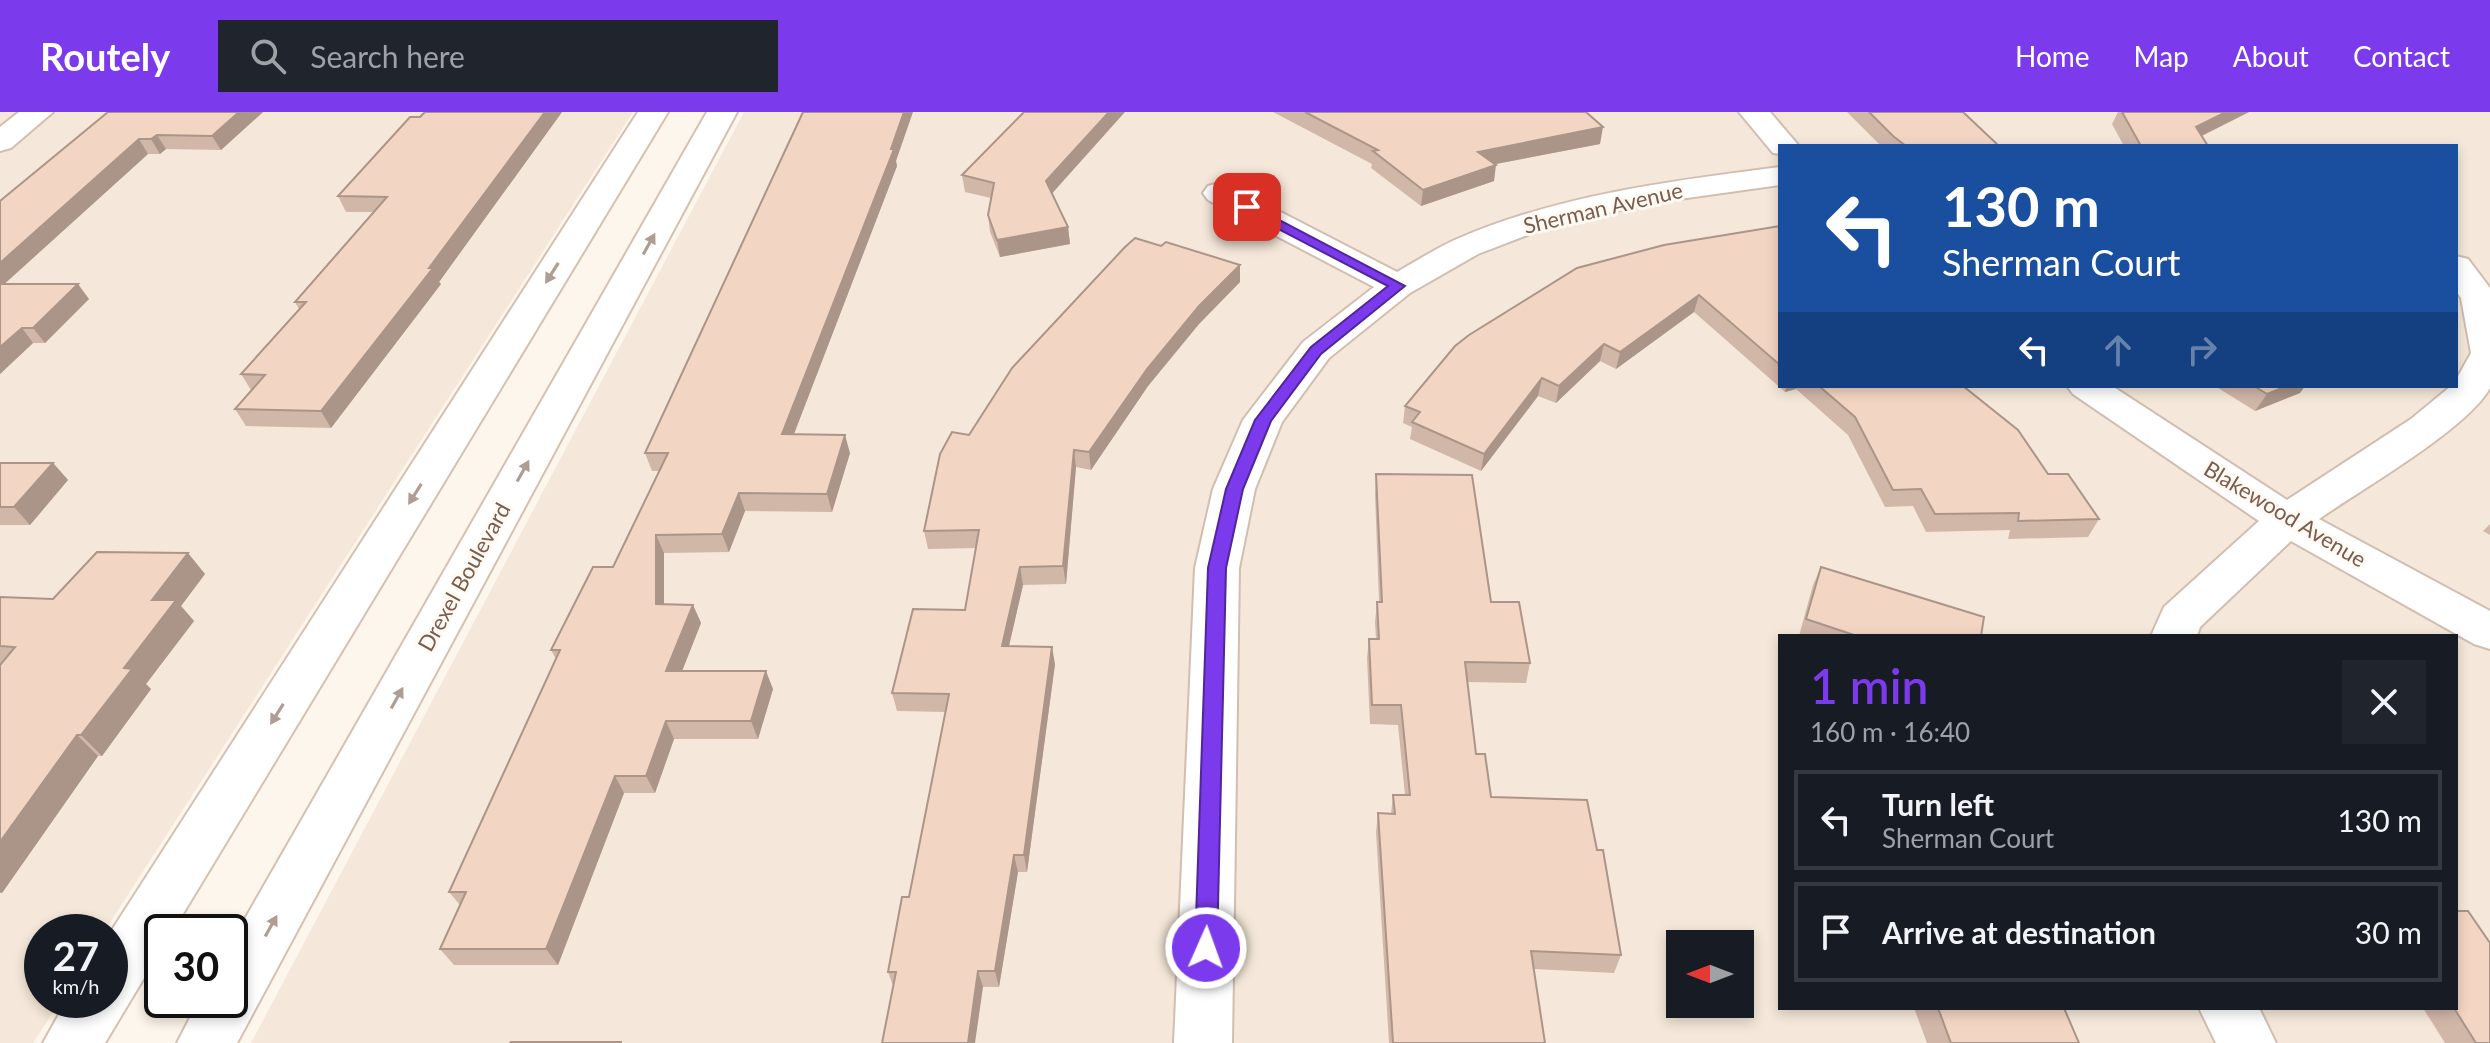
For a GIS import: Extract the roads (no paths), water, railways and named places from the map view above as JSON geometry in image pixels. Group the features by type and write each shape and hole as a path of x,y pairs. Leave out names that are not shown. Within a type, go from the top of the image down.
{"street":[{"path":"0,142 38,112"},
{"path":"128,954 653,112"},
{"name":"Drexel Boulevard","path":"206,1043 722,112"},
{"path":"1754,112 1782,144"},
{"name":"Sherman Avenue","path":"1203,1043 1217,568 1234,489 1263,420 1316,350 1398,286 1466,247 1540,219 1651,193 1778,176"},
{"path":"1219,193 1398,286"},
{"path":"2175,634 2180,619 2287,520 2425,428 2469,391 2490,353 2479,298 2458,269"},
{"name":"Blakewood Avenue","path":"2089,388 2287,520 2490,632"},
{"path":"2229,1010 2247,1043"},
{"path":"72,1043 88,1018"}]}
